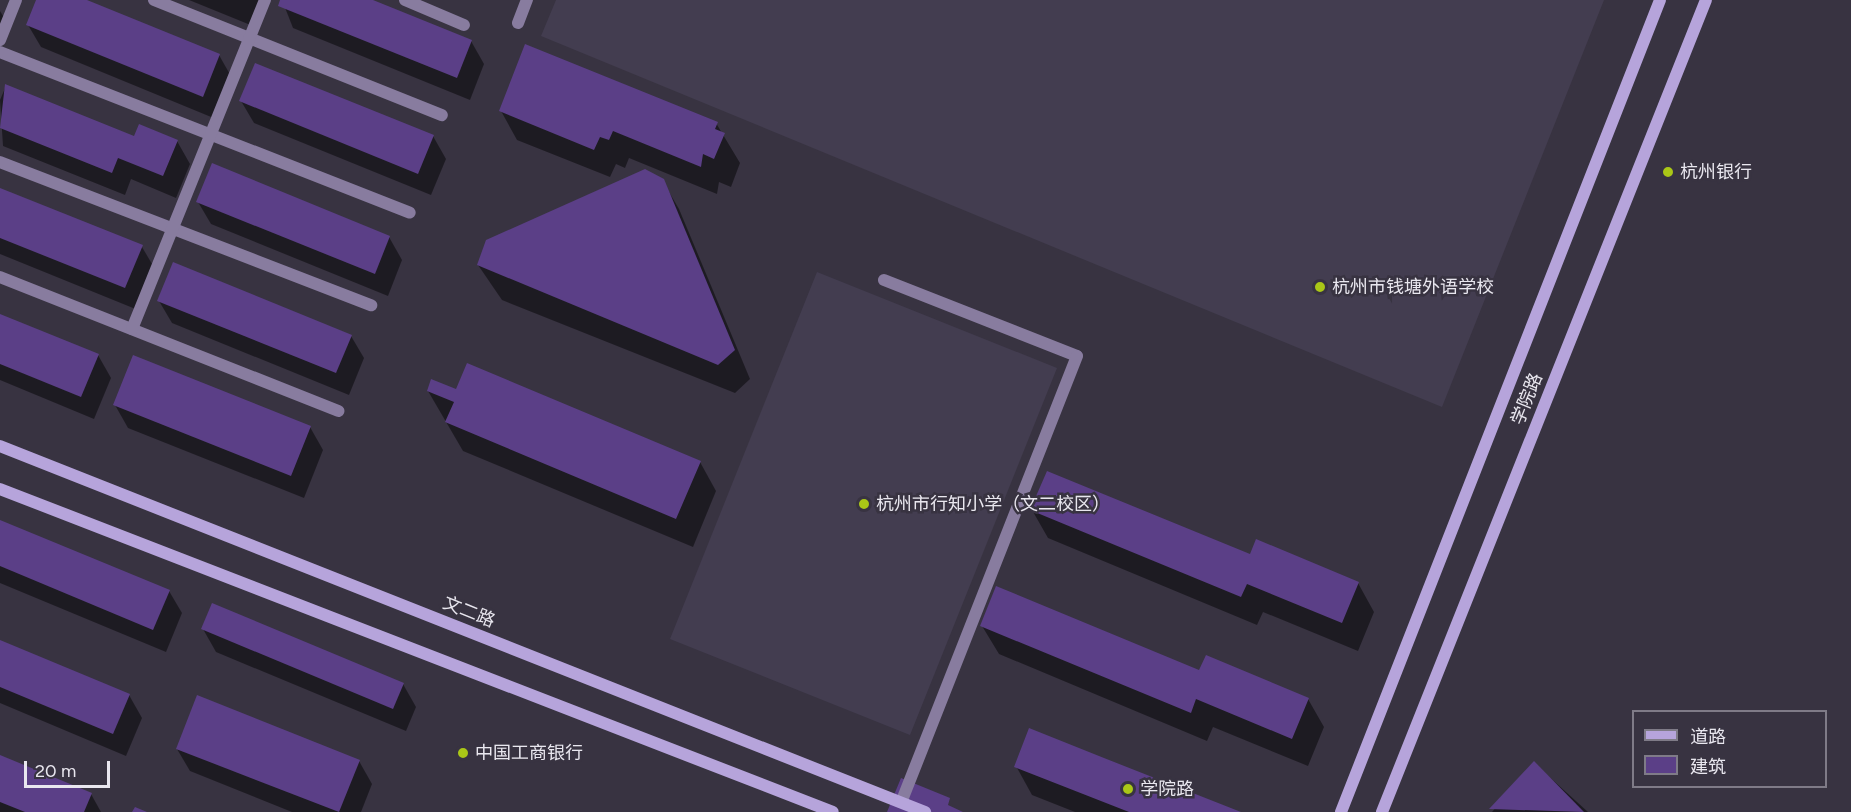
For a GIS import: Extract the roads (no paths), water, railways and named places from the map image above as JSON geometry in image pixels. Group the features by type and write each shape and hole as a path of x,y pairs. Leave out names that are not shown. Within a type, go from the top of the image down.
{"main road":[{"name":"学院路","path":"1341,812 1660,0"},
{"name":"学院路","path":"1382,812 1706,0"},
{"name":"文二路","path":"0,446 925,812"},
{"path":"0,489 833,812"}],"street":[{"path":"0,40 16,0"},
{"path":"154,0 442,115"},
{"path":"132,329 265,0"},
{"path":"405,0 464,25"},
{"path":"518,22 527,0"},
{"path":"0,52 410,213"},
{"path":"0,162 371,305"},
{"path":"0,277 338,411"},
{"path":"884,279 1077,356 901,802"}],"place":[{"name":"杭州银行","path":"1668,172"},
{"name":"杭州市钱塘外语学校","path":"1320,287"},
{"name":"杭州市行知小学（文二校区）","path":"864,504"},
{"name":"中国工商银行","path":"463,753"},
{"name":"学院路","path":"1128,789"}]}
